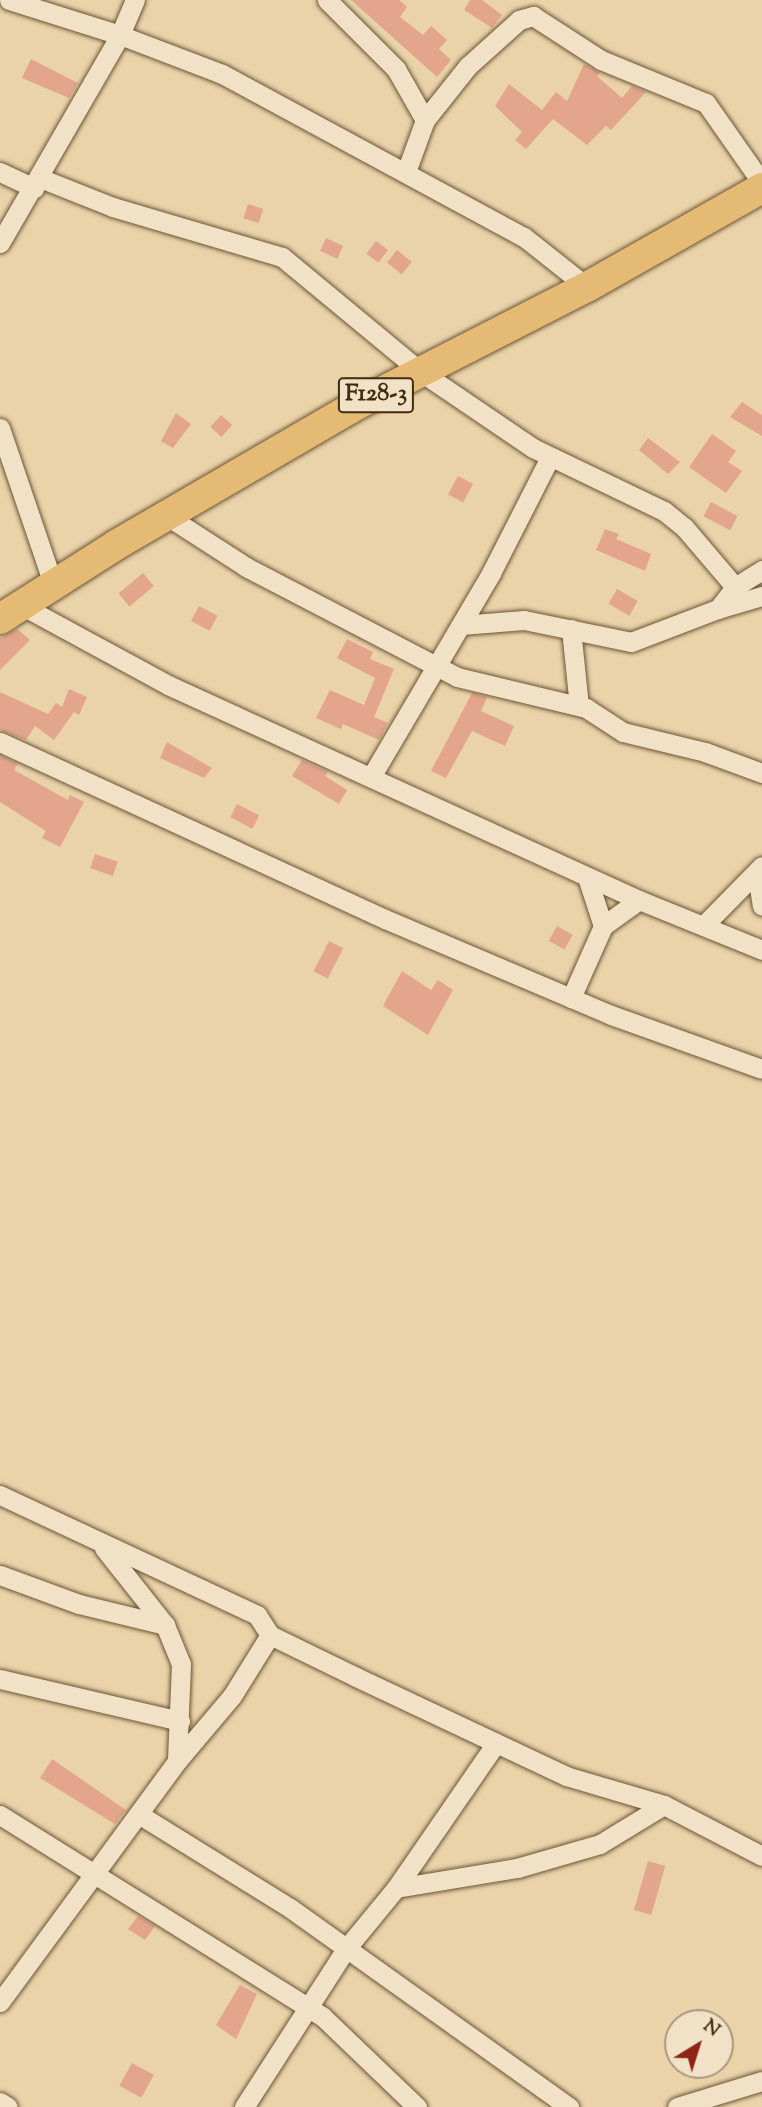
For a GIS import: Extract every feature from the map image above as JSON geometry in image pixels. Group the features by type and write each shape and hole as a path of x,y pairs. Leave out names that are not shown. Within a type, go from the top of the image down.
{"main road":[{"name":"F128-3","path":"10,612 167,516 421,372 587,287 758,193"}],"street":[{"path":"9,0 120,34 222,74 524,237 587,287"},
{"path":"0,243 37,183 120,34 135,0"},
{"path":"327,0 396,69 425,120"},
{"path":"406,172 425,120 468,66 519,20 533,16 601,60 706,103 758,193"},
{"path":"0,172 282,257 421,372 550,457 664,511 735,587"},
{"path":"0,428 53,584"},
{"path":"370,778 461,625 550,457"},
{"path":"167,516 246,567 457,677 579,706 623,733 705,751 762,774"},
{"path":"718,609 735,587 762,570"},
{"path":"461,625 524,620 631,642 718,609 762,596"},
{"path":"10,612 639,901 705,925 762,950"},
{"path":"571,629 579,706"},
{"path":"0,742 384,919 571,998 762,1069"},
{"path":"760,870 762,906"},
{"path":"705,925 760,870"},
{"path":"587,877 603,926"},
{"path":"571,998 603,926 639,901"},
{"path":"0,1495 101,1545 257,1615 270,1635 496,1743 566,1776 664,1805 762,1856"},
{"path":"101,1545 165,1625 181,1664 177,1761"},
{"path":"0,1575 79,1604 165,1625"},
{"path":"0,2002 140,1815 177,1761 232,1696 270,1635"},
{"path":"0,1679 180,1721"},
{"path":"244,2107 345,1950 396,1888 496,1743"},
{"path":"396,1888 517,1868 600,1844 664,1805"},
{"path":"0,1815 307,2006 417,2107"},
{"path":"140,1815 290,1908 345,1950 569,2107"},
{"path":"677,2107 762,2081"},
{"path":"0,2102 8,2107"}],"building":[{"path":"351,0 399,0 407,7 400,17 423,35 431,26 447,40 439,49 451,60 437,77"},
{"path":"470,0 482,0 502,15 492,28 464,10"},
{"path":"31,59 78,83 69,98 22,78"},
{"path":"584,64 600,73 597,76 622,98 632,86 646,92 611,130 606,126 587,145 553,119 526,149 515,140 522,132 495,106 509,84 542,110 556,92 567,101"},
{"path":"248,204 263,209 259,223 243,218"},
{"path":"326,238 343,246 337,259 320,251"},
{"path":"376,241 388,250 378,263 366,254"},
{"path":"397,250 412,262 402,274 387,262"},
{"path":"742,402 762,415 762,436 730,417"},
{"path":"176,413 191,424 173,448 161,441"},
{"path":"221,415 232,425 221,437 210,427"},
{"path":"712,434 736,451 728,462 742,471 726,493 689,467"},
{"path":"648,438 680,462 668,474 639,450"},
{"path":"458,476 473,484 463,503 448,495"},
{"path":"711,502 737,516 730,530 703,516"},
{"path":"605,529 619,534 616,539 651,554 645,571 596,550"},
{"path":"143,573 154,586 129,607 118,594"},
{"path":"617,589 638,601 629,616 608,604"},
{"path":"199,606 218,616 210,631 191,621"},
{"path":"17,629 30,640 0,670 0,638"},
{"path":"347,639 373,652 370,659 394,669 374,717 388,723 379,740 343,724 341,729 316,718 330,690 364,705 375,678 337,658"},
{"path":"69,689 87,697 79,715 74,712 54,740 35,726 26,740 0,730 0,692 48,714 56,703 62,707"},
{"path":"472,693 487,697 481,711 514,726 505,746 472,731 446,778 431,771"},
{"path":"167,742 212,768 204,778 160,758"},
{"path":"0,755 18,764 14,770 68,800 70,795 84,802 60,847 42,838 46,831 0,802"},
{"path":"302,760 328,772 325,776 347,790 339,804 292,776"},
{"path":"237,804 259,815 252,829 230,817"},
{"path":"95,854 118,862 113,876 90,868"},
{"path":"557,926 573,935 565,950 549,941"},
{"path":"329,941 343,948 328,979 314,971"},
{"path":"402,971 431,990 438,980 453,990 428,1035 383,1006"},
{"path":"52,1759 126,1810 115,1824 40,1778"},
{"path":"648,1861 665,1866 651,1915 634,1910"},
{"path":"138,1916 155,1926 145,1940 128,1929"},
{"path":"240,1985 257,1994 236,2039 216,2025"},
{"path":"132,2063 154,2075 141,2098 119,2086"}]}
